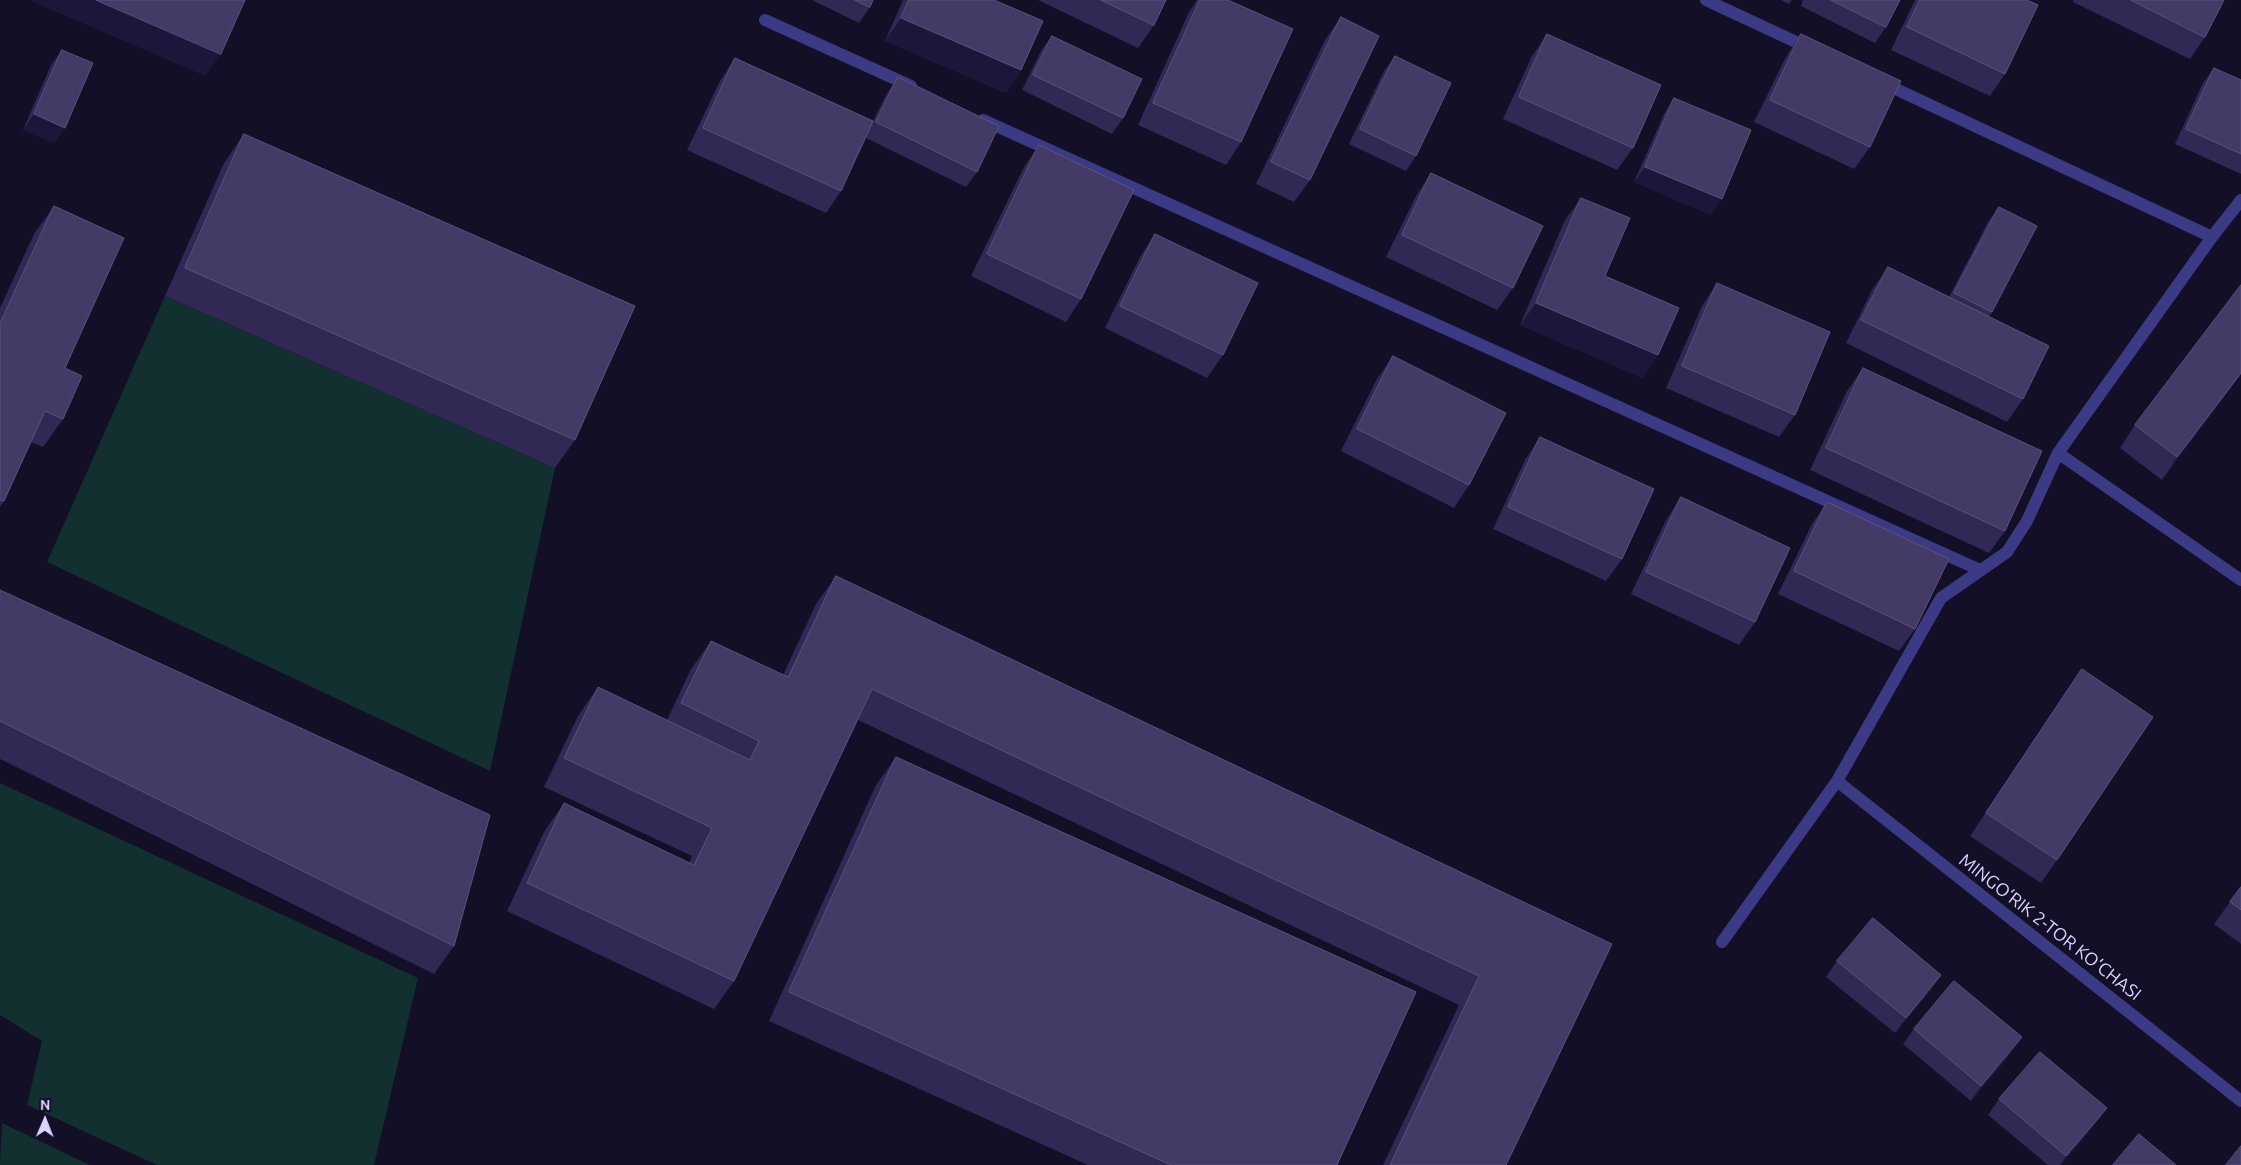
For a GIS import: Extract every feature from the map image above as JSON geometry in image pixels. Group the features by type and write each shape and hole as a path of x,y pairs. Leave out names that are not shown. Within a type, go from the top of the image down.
{"street":[{"path":"1706,0 1824,55"},
{"path":"765,20 927,94"},
{"path":"1869,76 2212,237"},
{"path":"972,114 1980,570"},
{"path":"1722,942 1837,781 1941,598 2007,552 2027,521 2058,453 2212,237 2241,200"},
{"path":"2058,453 2241,580"},
{"name":"MINGO‘RIK 2-TOR KO‘CHASI","path":"1837,781 2241,1101"}],"green space":[{"path":"165,296 555,468 490,771 47,562"},
{"path":"0,783 418,978 374,1165 157,1165 27,1105 42,1041 0,1015"},
{"path":"2,1123 90,1165 0,1165"}],"building":[{"path":"96,0 245,0 221,54"},
{"path":"855,0 873,0 870,7"},
{"path":"909,0 994,0 1043,21 1021,70 901,18"},
{"path":"1101,0 1166,0 1154,25"},
{"path":"1200,0 1228,0 1293,29 1241,142 1153,103"},
{"path":"1831,0 1900,0 1886,27"},
{"path":"1920,0 2027,0 2038,5 2005,74 1907,27"},
{"path":"2131,0 2224,0 2205,37"},
{"path":"1341,17 1379,36 1310,180 1271,162"},
{"path":"1547,34 1661,85 1633,148 1519,97"},
{"path":"1801,34 1901,81 1870,147 1770,100"},
{"path":"1052,36 1142,79 1123,118 1033,75"},
{"path":"62,50 93,63 65,128 34,114"},
{"path":"1395,56 1451,83 1416,156 1360,129"},
{"path":"735,58 873,121 841,191 703,128"},
{"path":"2214,68 2241,80 2241,154 2186,129"},
{"path":"898,77 999,126 977,172 876,122"},
{"path":"1674,98 1751,130 1722,199 1645,167"},
{"path":"244,134 635,306 575,440 185,268"},
{"path":"1039,145 1134,190 1081,299 987,254"},
{"path":"1431,173 1543,226 1513,288 1402,235"},
{"path":"1581,198 1630,218 1605,276 1679,308 1658,355 1536,303"},
{"path":"54,206 124,238 65,368 82,376 63,419 45,411 4,501 0,500 0,324"},
{"path":"1999,207 2037,226 1992,312 1954,293"},
{"path":"1155,234 1258,283 1223,355 1120,306"},
{"path":"1888,267 2049,346 2023,399 1861,320"},
{"path":"1717,283 1830,332 1795,415 1682,366"},
{"path":"2241,285 2241,373 2177,457 2135,425"},
{"path":"1393,356 1506,413 1469,485 1357,429"},
{"path":"1863,368 2042,451 2005,531 1826,448"},
{"path":"1540,437 1654,489 1622,559 1508,507"},
{"path":"1681,497 1790,548 1755,622 1646,572"},
{"path":"1827,502 1949,559 1915,629 1794,571"},
{"path":"836,576 1612,944 1506,1165 1390,1165 1479,976 872,689 734,981 527,883 564,803 694,865 712,828 564,758 598,687 750,760 759,741 681,703 711,641 788,677"},
{"path":"0,590 490,815 454,946 0,721"},
{"path":"2082,669 2153,717 2057,860 1986,813"},
{"path":"896,757 1416,992 1337,1165 1171,1165 789,992"},
{"path":"2241,887 2241,910 2230,902"},
{"path":"1873,918 1941,975 1906,1018 1837,961"},
{"path":"1954,981 2022,1037 1981,1086 1914,1029"},
{"path":"2040,1052 2107,1108 2066,1156 1999,1099"},
{"path":"2139,1134 2176,1165 2113,1165"},
{"path":"2241,1146 2241,1165 2226,1165"}]}
